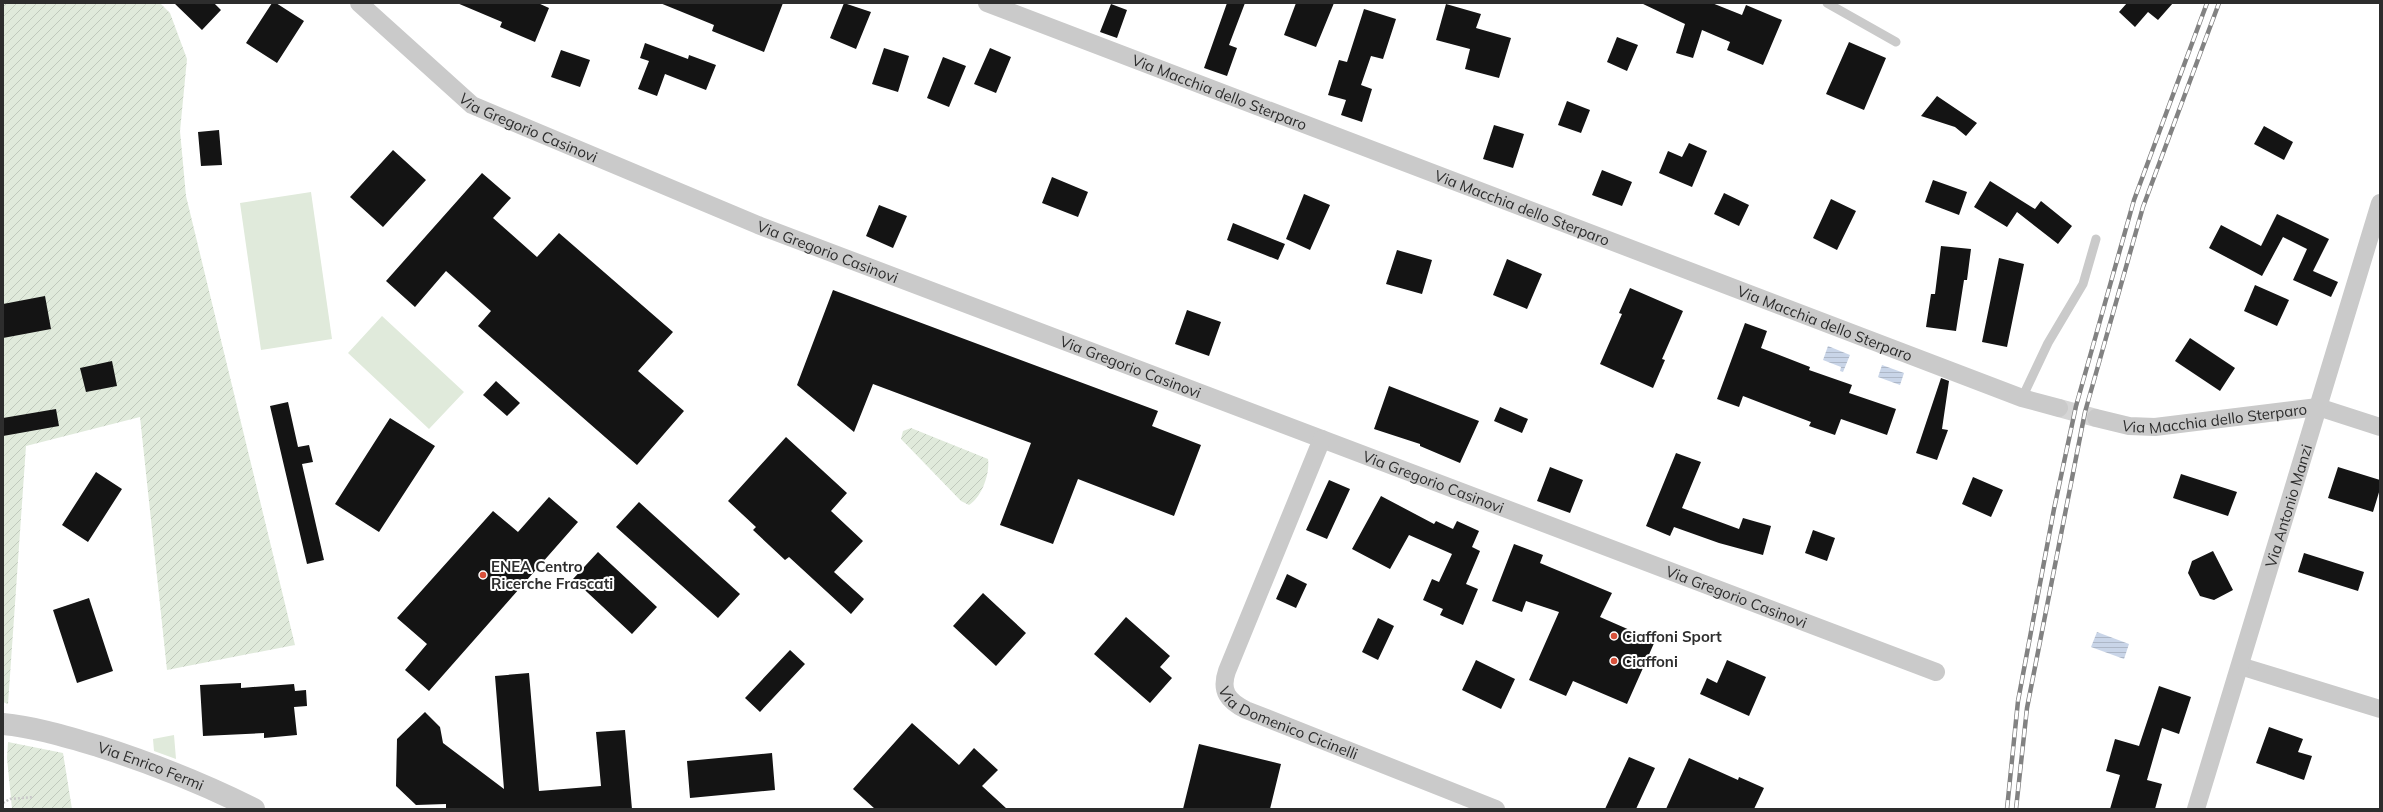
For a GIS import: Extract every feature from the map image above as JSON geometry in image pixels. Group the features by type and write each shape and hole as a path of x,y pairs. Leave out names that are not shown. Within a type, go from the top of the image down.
{"street":[{"name":"Via Gregorio Casinovi","path":"359,3 472,105 758,225 1936,672"},
{"name":"Via Macchia dello Sterparo","path":"987,3 2022,398 2059,408"},
{"name":"Via Antonio Manzi","path":"2196,809 2380,203"},
{"name":"Via Macchia dello Sterparo","path":"2096,418 2129,426 2155,427 2318,407 2380,427"},
{"name":"Via Domenico Cicinelli","path":"1322,439 1227,671 1224,683 1225,695 1235,705 1246,710 1496,809"},
{"path":"2240,666 2380,709"},
{"name":"Via Enrico Fermi","path":"3,724 24,726 45,731 142,761 254,809"},
{"name":"Via Enrico Fermi","path":"3,729 45,731"}],"lane":[{"path":"1827,3 1896,42"},
{"path":"2022,398 2048,342 2083,284 2096,239"}],"path":[{"path":"3,803 10,799 34,797"}],"green space":[{"path":"3,3 160,3 170,13 187,59 180,131 186,196 295,645 167,670 140,417 26,446 8,704 3,702"},
{"path":"311,192 332,339 261,350 240,203"},
{"path":"382,316 464,392 429,429 348,353"},
{"path":"911,428 988,459 988,471 984,485 978,497 974,501 969,505 961,501 901,439 903,431"},
{"path":"174,735 176,759 154,751 153,739"},
{"path":"8,742 63,753 72,809 12,809 7,758"}],"water":[{"path":"1828,346 1850,355 1843,372 1840,371 1841,367 1823,360"},
{"path":"1882,365 1904,373 1900,385 1878,377"},
{"path":"2097,632 2129,644 2124,659 2091,647"}],"building":[{"path":"174,3 214,3 221,10 202,30"},
{"path":"272,3 276,3 304,21 277,63 246,43"},
{"path":"457,3 538,3 549,8 535,42 500,27 502,22"},
{"path":"660,3 783,3 764,52 712,31 714,25"},
{"path":"844,3 871,12 856,49 830,38"},
{"path":"1227,3 1245,3 1229,45 1237,48 1227,76 1204,68"},
{"path":"1296,3 1334,3 1316,47 1284,35"},
{"path":"1641,3 1712,3 1742,15 1746,5 1782,20 1763,65 1727,50 1730,42 1702,30 1693,58 1676,53 1685,24"},
{"path":"2127,3 2173,3 2158,20 2148,12 2135,27 2119,12"},
{"path":"1111,4 1127,10 1117,38 1100,32"},
{"path":"1446,4 1481,14 1476,28 1511,38 1499,78 1465,69 1470,49 1436,40"},
{"path":"1364,9 1396,19 1383,59 1371,56 1361,85 1372,89 1362,122 1341,115 1346,100 1328,95 1339,60 1347,62"},
{"path":"1617,37 1638,45 1627,71 1607,62"},
{"path":"1849,42 1886,58 1864,110 1826,94"},
{"path":"645,43 688,59 689,55 716,65 706,90 665,74 657,96 638,89 649,61 640,58"},
{"path":"884,48 909,56 898,92 872,84"},
{"path":"990,48 1011,57 996,93 974,84"},
{"path":"561,50 590,60 580,87 551,77"},
{"path":"943,57 966,66 949,107 927,98"},
{"path":"1937,96 1977,123 1966,136 1955,127 1921,116"},
{"path":"1567,101 1590,110 1581,133 1558,125"},
{"path":"1494,125 1524,134 1513,168 1483,159"},
{"path":"2264,126 2293,142 2284,160 2254,144"},
{"path":"219,130 222,165 201,166 198,132"},
{"path":"1689,143 1707,151 1692,187 1659,173 1668,151 1682,157"},
{"path":"393,150 426,180 383,227 350,197"},
{"path":"1602,170 1632,182 1622,206 1592,195"},
{"path":"482,173 511,198 493,218 537,257 559,233 673,332 638,371 684,411 637,465 478,326 491,311 446,271 415,307 386,281"},
{"path":"1052,177 1088,192 1078,217 1042,203"},
{"path":"1933,180 1967,192 1959,215 1925,202"},
{"path":"1990,181 2035,209 2041,201 2072,226 2058,244 2017,212 2007,227 1974,207"},
{"path":"1724,193 1749,205 1739,226 1714,214"},
{"path":"1304,194 1330,205 1310,250 1286,239"},
{"path":"1831,199 1856,211 1837,250 1813,238"},
{"path":"879,205 907,216 893,248 866,236"},
{"path":"2277,214 2329,239 2313,271 2338,282 2331,297 2293,280 2307,249 2283,237 2262,276 2209,248 2221,225 2261,246"},
{"path":"1233,223 1285,244 1278,260 1227,240"},
{"path":"1941,246 1971,249 1967,280 1964,280 1956,331 1926,327 1931,294 1935,294"},
{"path":"1397,250 1432,260 1422,294 1386,284"},
{"path":"1999,258 2024,264 2007,347 1982,342"},
{"path":"1507,259 1542,274 1527,309 1493,295"},
{"path":"2255,285 2289,300 2277,326 2244,311"},
{"path":"1630,288 1683,311 1662,359 1665,360 1653,388 1600,364 1622,314 1619,313"},
{"path":"833,290 1158,411 1152,426 1201,445 1174,516 1078,479 1053,544 1000,525 1031,443 873,384 854,432 797,385"},
{"path":"45,296 51,329 3,338 3,304"},
{"path":"1187,310 1221,322 1209,356 1175,344"},
{"path":"1745,323 1767,331 1761,348 1810,367 1809,370 1852,385 1849,393 1896,409 1887,435 1841,419 1835,435 1809,426 1811,422 1743,396 1739,407 1717,399"},
{"path":"2190,338 2235,368 2220,391 2175,361"},
{"path":"112,361 117,386 86,392 80,368"},
{"path":"1941,378 1949,381 1942,429 1948,430 1937,460 1916,453"},
{"path":"496,381 520,403 507,416 483,395"},
{"path":"1389,386 1479,421 1460,463 1420,446 1420,444 1374,429"},
{"path":"288,402 298,447 309,445 313,462 302,464 324,560 307,564 270,406"},
{"path":"1500,407 1528,419 1522,433 1494,421"},
{"path":"56,409 59,426 3,436 3,418"},
{"path":"390,418 435,446 379,532 335,504"},
{"path":"786,437 847,493 831,511 863,541 834,572 864,599 851,614 789,557 785,560 753,530 756,527 728,501"},
{"path":"1676,453 1701,462 1682,508 1739,529 1743,518 1771,526 1763,555 1719,543 1674,527 1670,536 1646,526"},
{"path":"1550,467 1583,480 1570,513 1537,501"},
{"path":"2338,467 2380,480 2380,489 2373,512 2328,498"},
{"path":"96,472 122,489 88,542 62,525"},
{"path":"2181,474 2237,492 2228,516 2173,498"},
{"path":"1973,477 2003,490 1991,517 1962,504"},
{"path":"1329,480 1350,489 1327,539 1306,530"},
{"path":"1381,496 1434,524 1436,521 1453,529 1457,521 1479,531 1472,547 1480,551 1466,584 1478,589 1463,625 1440,615 1443,609 1423,600 1432,579 1439,582 1452,554 1409,535 1390,569 1352,549"},
{"name":"ENEA Centro Ricerche Frascati","path":"549,497 578,522 429,691 405,670 427,644 397,618 493,511 518,532"},
{"path":"639,502 740,594 718,618 616,527"},
{"path":"1813,530 1835,538 1827,561 1805,553"},
{"path":"1514,544 1543,555 1540,563 1612,593 1600,617 1655,641 1627,704 1573,681 1566,696 1529,680 1559,612 1526,601 1522,612 1492,601"},
{"path":"2213,551 2233,590 2214,600 2200,596 2188,573 2192,561"},
{"path":"598,552 657,607 632,634 573,579"},
{"path":"2304,553 2364,572 2358,591 2298,572"},
{"path":"1287,574 1307,584 1296,608 1276,599"},
{"path":"983,593 1026,633 996,666 953,626"},
{"path":"89,598 113,671 77,683 53,610"},
{"path":"1126,617 1170,656 1160,667 1172,678 1150,703 1094,654"},
{"path":"1378,618 1394,626 1378,660 1362,652"},
{"path":"790,650 805,664 760,712 745,698"},
{"path":"1476,660 1515,679 1501,709 1462,690"},
{"path":"1727,660 1766,677 1749,716 1700,694 1707,678 1717,683"},
{"path":"529,673 539,791 601,786 596,732 625,730 632,809 446,809 446,804 416,805 396,786 397,739 425,712 440,727 443,743 504,789 495,676"},
{"path":"241,683 241,688 294,684 295,691 306,690 307,706 294,707 297,735 264,738 264,733 203,736 200,685"},
{"path":"2159,686 2191,697 2179,734 2162,728 2147,780 2162,784 2155,809 2110,809 2120,775 2106,771 2115,739 2139,746"},
{"path":"912,723 959,765 974,748 998,770 982,786 1007,809 875,809 853,789"},
{"path":"2269,727 2303,739 2298,752 2312,756 2304,780 2256,763"},
{"path":"1199,744 1281,764 1270,809 1183,809"},
{"path":"772,753 775,790 690,798 687,761"},
{"path":"1629,757 1655,768 1636,809 1605,809"},
{"path":"1689,758 1738,780 1739,777 1764,788 1754,809 1666,809"}],"tunnel":[{"path":"2059,408 2096,418"}],"railway":[{"path":"2007,809 2018,701 2054,509 2076,406 2134,200 2207,3"},
{"path":"2016,809 2027,708 2085,412 2143,207 2219,3"}],"place":[{"name":"ENEA Centro Ricerche Frascati","path":"483,575"},
{"name":"Ciaffoni Sport","path":"1614,636"},
{"name":"Ciaffoni","path":"1614,661"}]}
